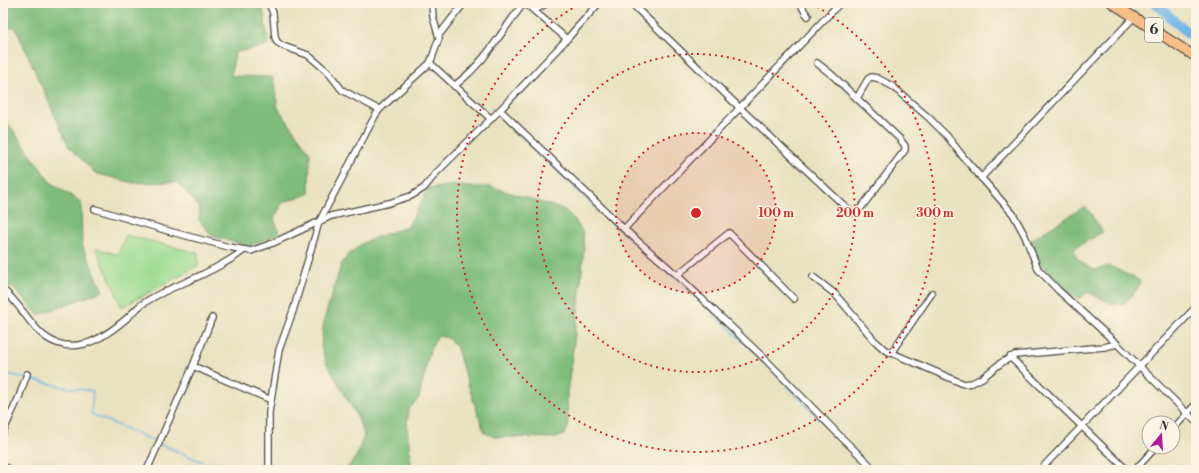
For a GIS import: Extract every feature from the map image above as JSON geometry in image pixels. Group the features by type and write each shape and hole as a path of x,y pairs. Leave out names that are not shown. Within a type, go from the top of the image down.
{"main road":[{"name":"6","path":"1112,3 1196,57"}],"street":[{"path":"269,3 277,42 283,46 308,55 328,72 342,90 380,109"},
{"path":"268,470 269,417 279,350 293,311 320,222 380,109 430,63 439,35 434,20 432,3"},
{"path":"439,35 464,3"},
{"path":"454,86 470,73 486,55 525,3 567,39"},
{"path":"535,10 547,3"},
{"path":"95,209 172,232 229,247 251,251 331,216 389,203 411,196 424,188 437,172 500,110 599,3"},
{"path":"631,3 851,212 857,213 879,186 906,148 903,141 816,63"},
{"path":"800,3 808,16"},
{"path":"624,229 840,3"},
{"path":"982,178 1134,17"},
{"path":"430,63 491,119"},
{"path":"856,98 868,79 871,77 877,78 887,83 929,118 947,136 1013,214 1038,269 1072,303 1140,366 1196,422"},
{"path":"500,110 624,229 677,275 767,361 875,470"},
{"path":"677,275 729,232 794,299"},
{"path":"3,290 10,295 38,329 56,343 70,346 84,344 97,339 111,330 155,296 189,281 244,250"},
{"path":"813,278 835,294 874,340 885,350 968,384 982,378 1010,357 1015,355 1104,347 1117,344"},
{"path":"891,353 932,293"},
{"path":"1040,470 1196,307"},
{"path":"147,470 193,366 212,318"},
{"path":"1010,357 1127,470"},
{"path":"193,366 271,400"},
{"path":"3,432 19,398 28,374"},
{"path":"1181,420 1196,404"},
{"path":"1135,470 1149,455"},
{"path":"3,466 11,470"}],"green space":[{"path":"3,3 262,3 269,46 235,52 231,76 273,77 278,108 310,153 309,194 283,202 274,219 280,234 248,246 212,236 199,220 200,208 177,182 133,183 95,173 69,147 15,27 3,30"},
{"path":"3,116 50,182 81,202 82,245 103,291 38,315 14,289 3,283"},
{"path":"453,185 467,187 492,187 565,210 575,220 583,234 584,248 579,304 567,394 568,428 564,435 557,438 494,437 484,432 457,348 448,338 438,336 430,350 419,398 409,409 407,427 412,470 342,470 347,468 356,457 364,436 358,418 327,364 321,347 324,320 341,265 347,256 363,243 408,227 429,187 436,188"},
{"path":"1082,208 1087,208 1103,232 1078,246 1074,250 1076,257 1094,270 1110,266 1140,281 1136,291 1123,304 1113,304 1087,292 1080,299 1067,292 1039,263 1031,246 1033,239"},
{"path":"126,235 198,253 198,266 122,307 96,248 118,255"}],"waterway":[{"path":"1155,3 1196,40"},
{"path":"491,108 495,112"},
{"path":"498,115 622,232 684,286 755,353 870,470"},
{"path":"3,373 69,388 93,391 91,414 157,442"},
{"path":"160,444 221,470"}]}
